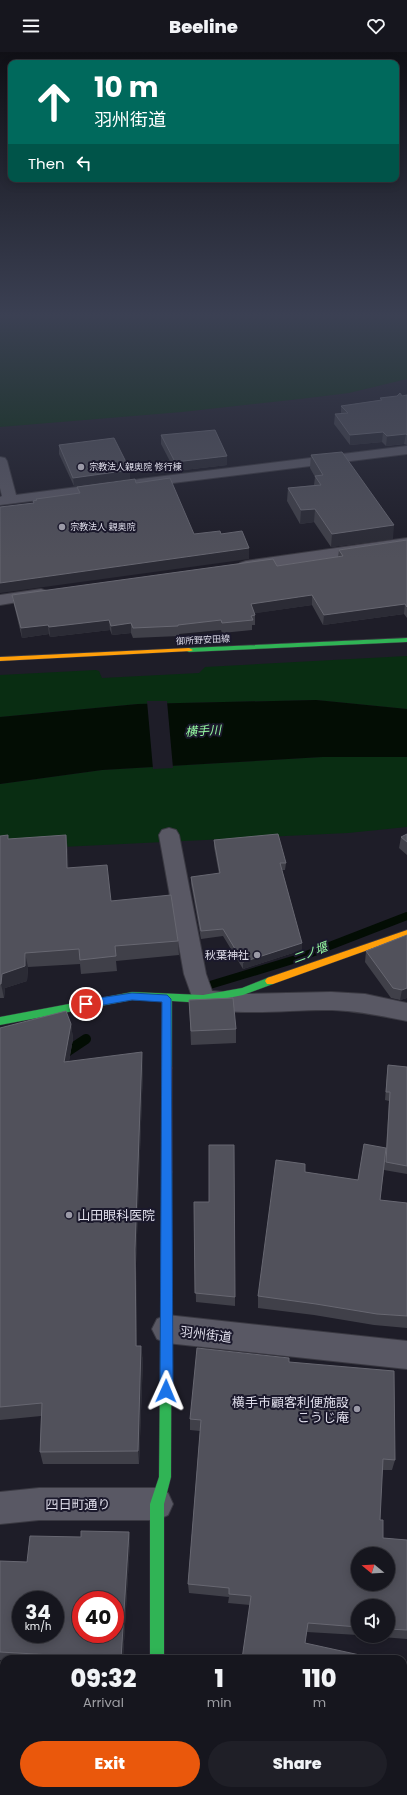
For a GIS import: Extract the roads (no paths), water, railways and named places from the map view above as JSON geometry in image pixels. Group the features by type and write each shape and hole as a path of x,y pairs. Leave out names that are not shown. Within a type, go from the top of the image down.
{"street":[{"path":"0,461 5,500 124,485 402,454"},
{"path":"228,568 407,543"},
{"path":"0,600 55,592"},
{"name":"御所野安田線","path":"0,659 407,640"},
{"path":"169,835 193,968 203,999"},
{"path":"203,999 243,991 407,933"},
{"path":"0,1022 115,998 132,996 167,999 203,999 248,1003 331,1001 365,1004 407,1012"},
{"name":"羽州街道","path":"167,999 167,1329 407,1355"},
{"path":"157,1655 157,1504 165,1477 167,1329"},
{"name":"四日町通り","path":"0,1508 39,1504 157,1504"}],"water":[{"name":"横手川","path":"316,700 407,709 407,757 322,757 102,770 0,784 0,717 138,704"}],"waterway":[{"name":"二ノ堰","path":"210,985 296,959 407,916"},
{"name":"二ノ堰","path":"62,1055 86,1039"}],"place":[{"name":"宗教法人親奥院 修行棟","path":"81,467"},
{"name":"宗教法人 親奥院","path":"62,527"},
{"name":"秋葉神社","path":"257,955"},
{"name":"山田眼科医院","path":"69,1215"},
{"name":"横手市顧客利便施設 こうじ庵","path":"357,1409"}]}
